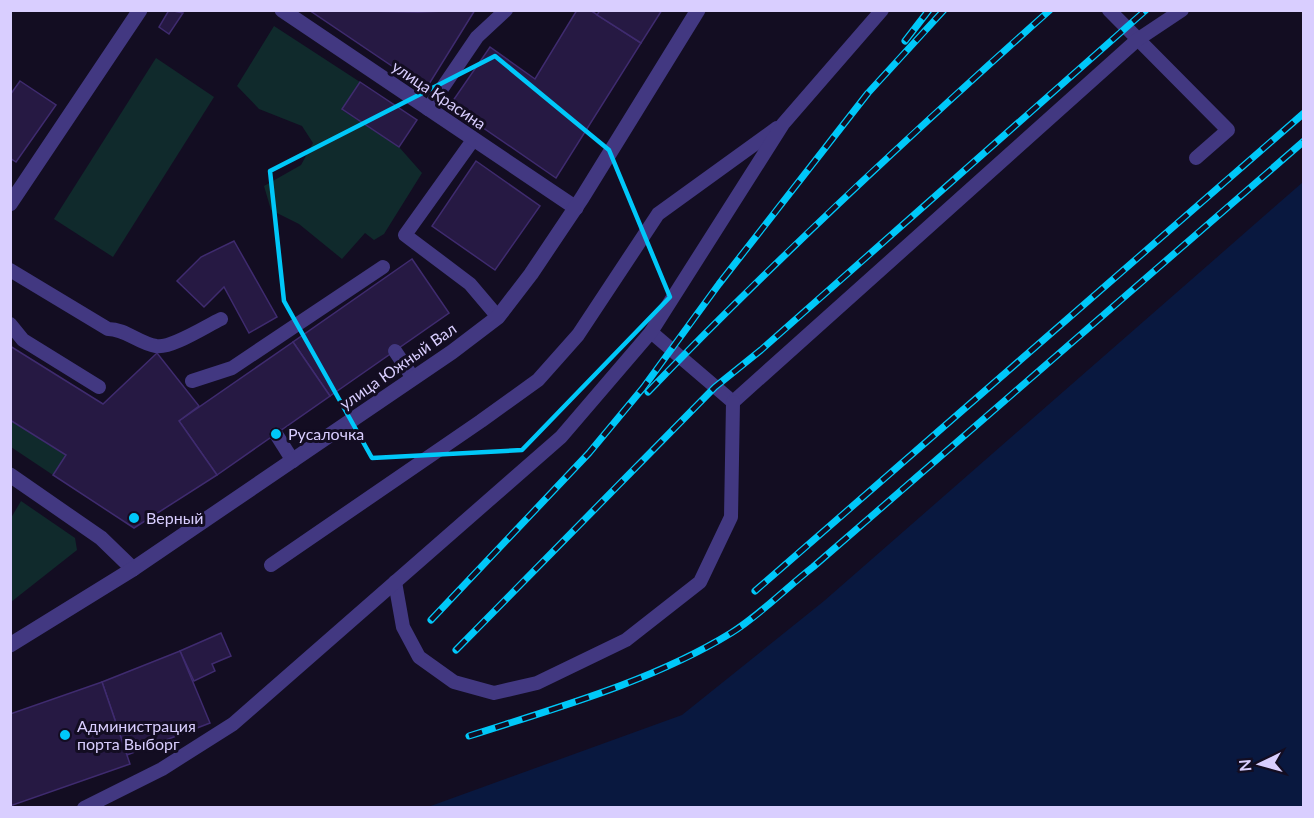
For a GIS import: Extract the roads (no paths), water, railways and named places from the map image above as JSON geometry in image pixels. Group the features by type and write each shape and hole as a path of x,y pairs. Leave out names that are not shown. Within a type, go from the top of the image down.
{"street":[{"path":"10,204 140,10"},
{"name":"улица Красина","path":"282,10 576,208"},
{"name":"улица Южный Вал","path":"10,645 133,569 293,461 498,317 531,274 576,208 698,10"},
{"path":"10,475 101,538 133,569"}],"lane":[{"path":"428,109 477,37 506,10"},
{"path":"84,807 162,770 233,724 561,437 651,332 783,124 882,10"},
{"path":"1109,10 1228,130 1196,158"},
{"path":"395,582 403,627 419,657 454,682 494,693 537,683 626,640 700,582 731,517 733,402 1137,40 1182,10"},
{"path":"271,565 538,380 578,335 658,214 783,124"},
{"path":"473,140 405,235 470,284 498,317"},
{"path":"192,381 236,374 355,292 383,267"},
{"path":"10,270 108,329 119,329 157,347 168,345 221,319"},
{"path":"10,324 23,340 99,387"},
{"path":"651,332 733,402"},
{"path":"395,351 413,378"},
{"path":"276,434 293,461"}],"water":[{"path":"1303,182 1303,807 428,807 682,715 824,601"}],"railway":[{"path":"905,41 929,10"},
{"path":"431,620 589,453 643,388 719,284 868,93 944,10"},
{"path":"648,392 845,197 1050,10"},
{"path":"456,650 715,387 761,350 1146,10"},
{"path":"755,591 1304,113"},
{"path":"469,736 570,704 637,679 701,650 742,626 1304,141"}],"place":[{"name":"Русалочка","path":"276,434"},
{"name":"Верный","path":"134,518"},
{"name":"Администрация порта Выборг","path":"65,735"}]}
